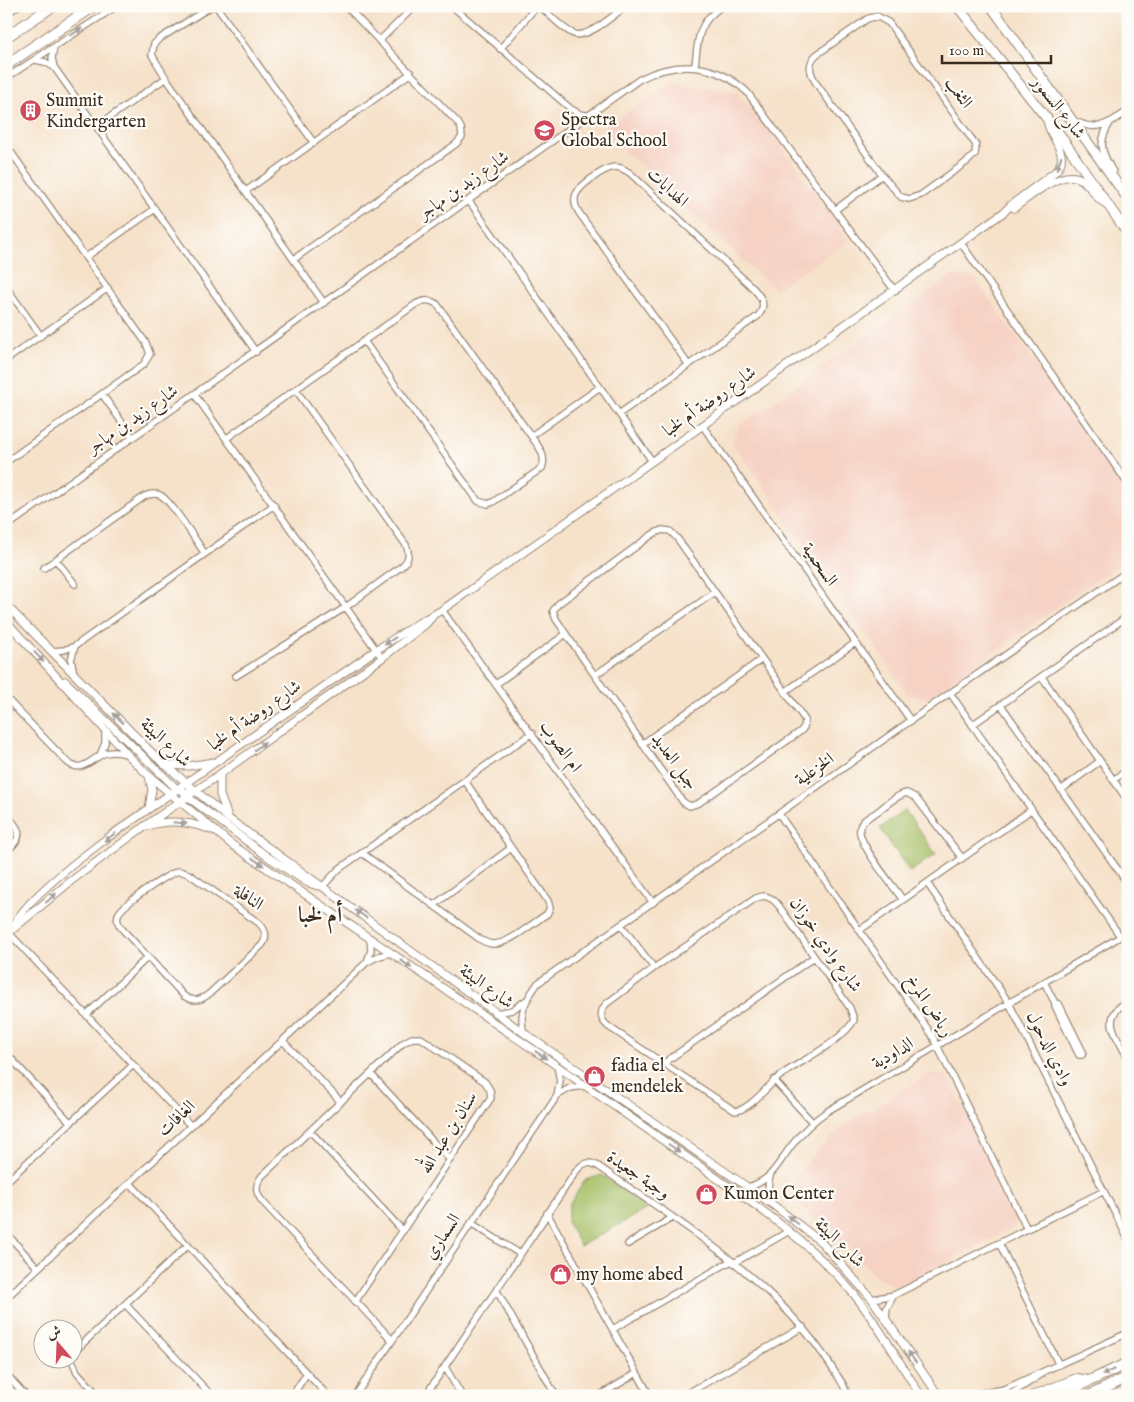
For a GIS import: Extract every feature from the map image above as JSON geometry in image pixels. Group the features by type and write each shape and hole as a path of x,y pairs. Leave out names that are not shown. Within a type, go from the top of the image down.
{"highway":[{"path":"7,36 53,6"},
{"path":"6,65 94,6"},
{"path":"1057,1396 1128,1363"},
{"path":"1089,1396 1128,1377"},
{"path":"1034,1396 1077,1379 1088,1381"}],"main road":[{"name":"شارع السمور","path":"957,6 1047,119 1128,234"},
{"name":"شارع السمور","path":"991,6 1128,198"}],"street":[{"path":"6,14 18,6"},
{"path":"6,78 117,6"},
{"path":"212,6 159,39 154,44 152,55 166,78 324,303"},
{"path":"216,6 314,143"},
{"path":"294,259 456,144 462,137 458,123 346,6"},
{"path":"379,41 415,6"},
{"path":"452,6 571,109 580,114 591,116"},
{"path":"500,49 539,6 567,29 578,35 585,34 594,29 626,6"},
{"path":"695,66 698,39 702,26 710,15 722,6"},
{"name":"الثغب","path":"877,16 889,23 974,141 976,149 975,154 968,161 921,195 913,198 901,197 882,175 816,83 810,67 816,55 867,19 877,16"},
{"path":"54,47 52,58 54,67"},
{"path":"36,60 46,62 54,67 256,352"},
{"name":"شارع زيد بن مهاجر","path":"6,527 591,116 640,79 669,68 695,66 711,70 727,76 747,92 895,291"},
{"path":"246,191 411,74"},
{"path":"97,126 166,78"},
{"path":"1071,119 1087,126 1096,126 1110,123 1128,111"},
{"name":"شارع روضة أم لخبا","path":"9,932 20,914 56,879 86,854 149,808 376,650 442,610 702,425 895,291 1056,172 1061,164 1061,152 1049,131 1047,119"},
{"path":"1110,123 1102,138 1103,152 1128,198"},
{"path":"6,148 11,152 108,288 146,343 150,354 144,364 6,462"},
{"name":"الهدايات","path":"619,414 758,316 763,307 762,298 630,173 620,168 611,168 579,188 575,199 576,206 688,364"},
{"path":"835,210 882,175"},
{"name":"شارع روضة أم لخبا","path":"1004,212 1013,209 1058,179 1069,176 1081,179 1098,199 1106,204"},
{"path":"468,201 652,461"},
{"path":"86,257 155,209"},
{"path":"961,243 1128,484"},
{"path":"6,287 41,336"},
{"path":"6,360 108,288"},
{"path":"226,438 416,304 426,300 432,301 441,310 531,436 544,455 542,468 493,502 488,504 478,501 364,341"},
{"path":"531,436 600,387"},
{"path":"236,676 346,607 402,566 408,558 409,550 296,390"},
{"path":"102,394 133,438"},
{"path":"195,395 382,658"},
{"name":"السحمية","path":"702,425 911,721"},
{"path":"44,568 145,496 151,494 157,494 166,500 206,554"},
{"path":"52,651 76,646 274,505"},
{"name":"جبل العديد","path":"662,530 670,531 786,691 805,720 804,727 694,806 690,806 683,802 566,634 554,615 554,607 645,540 662,530"},
{"path":"56,560 75,584"},
{"name":"الخزعلية","path":"496,1013 512,1010 525,1001 538,983 1128,570"},
{"path":"595,675 715,592"},
{"name":"شارع البيئة","path":"6,605 165,765 229,819 496,1013 748,1187 821,1242 872,1299 939,1396"},
{"name":"ام الصوب","path":"442,610 653,903"},
{"name":"شارع روضة أم لخبا","path":"9,932 83,872 382,658 426,624 432,616"},
{"path":"972,725 1125,618 1128,627"},
{"name":"شارع البيئة","path":"6,621 127,754 147,774 218,834 557,1066 767,1213 789,1231 831,1268 854,1294 867,1311 921,1396"},
{"path":"496,684 566,634"},
{"path":"786,691 855,643"},
{"path":"74,674 71,660 76,646"},
{"path":"642,744 762,659"},
{"path":"56,676 69,683 177,789 186,792 196,791"},
{"path":"1042,677 1128,801"},
{"path":"950,693 1120,936"},
{"path":"6,698 70,765 82,766 100,755 113,752 127,754"},
{"path":"1001,705 1128,884"},
{"path":"100,755 105,743 105,730"},
{"path":"170,794 178,793 188,796 261,851 308,883 323,886 339,869 532,734"},
{"path":"165,765 188,766 218,760"},
{"path":"1061,790 1100,761"},
{"path":"1113,780 1128,770"},
{"path":"147,774 152,790 149,808"},
{"path":"220,774 220,796 229,819"},
{"path":"362,853 482,940 494,944 510,939 546,914 550,904 465,781"},
{"path":"903,900 864,847 859,834 860,827 864,821 898,796 907,793 916,798 962,858"},
{"path":"860,930 1031,810"},
{"path":"6,814 17,826 20,834 18,841 6,852"},
{"name":"رياض المرخ","path":"779,814 924,1022 937,1044 1028,1229"},
{"path":"142,828 161,823 182,822 200,826 218,834"},
{"path":"434,905 511,848"},
{"name":"النافلة","path":"179,871 189,874 259,923 266,934 262,945 209,994 194,1001 184,996 148,957 120,926 117,916 123,907 169,875 179,871"},
{"name":"وادي الدحول","path":"927,883 1009,1003 1128,1239"},
{"name":"شارع وادي خوزان","path":"762,896 769,897 775,900 850,1008 854,1020 844,1034 774,1080 743,1109 735,1111 609,1027 600,1017 606,1004 654,968 756,898 762,896"},
{"path":"622,925 654,968"},
{"path":"9,932 191,1126"},
{"name":"الداودية","path":"748,1187 756,1185 770,1176 812,1122 937,1044 1128,932"},
{"path":"367,962 371,950 370,938"},
{"name":"الغافات","path":"6,1298 367,962 391,953"},
{"path":"86,1015 148,957"},
{"path":"664,1063 814,957"},
{"path":"1044,982 1068,1028"},
{"path":"524,1033 521,1017 525,1001"},
{"path":"1128,1001 1114,1011 1111,1022 1128,1058"},
{"name":"سنان بن عبد الله","path":"355,1302 491,1098 490,1090 485,1082 429,1043 416,1038 403,1044 310,1131 262,1176 256,1188 258,1195 355,1302 392,1340"},
{"path":"283,1041 341,1102"},
{"path":"6,1053 71,1123"},
{"path":"8,1178 133,1065"},
{"path":"557,1066 560,1081 557,1096"},
{"path":"371,1074 450,1160"},
{"path":"774,1080 812,1122"},
{"path":"557,1096 570,1088 585,1086"},
{"name":"السماري","path":"355,1396 557,1096"},
{"path":"310,1131 403,1231"},
{"name":"وجبة جعيدة","path":"425,1396 577,1170 589,1162 598,1166 672,1218 733,1262 767,1290 803,1327 820,1349 844,1386 847,1396"},
{"path":"770,1176 768,1194 772,1204"},
{"path":"130,1184 328,1396"},
{"path":"872,1299 894,1295 1104,1191"},
{"path":"547,1213 650,1396"},
{"path":"628,1244 672,1218"},
{"path":"471,1223 520,1254"},
{"path":"612,1329 789,1231"},
{"path":"6,1233 38,1268"},
{"path":"999,1243 1059,1365"},
{"path":"82,1343 188,1245"},
{"path":"497,1291 556,1396"},
{"path":"886,1319 887,1307 894,1295"},
{"path":"125,1304 212,1396"},
{"path":"683,1396 803,1327"},
{"path":"976,1396 981,1392 1000,1390 1128,1333"},
{"path":"445,1366 462,1396"},
{"path":"76,1370 99,1396"},
{"path":"1008,1396 1046,1373 1047,1370"},
{"path":"292,1396 307,1373"},
{"path":"600,1396 637,1373"},
{"path":"6,1374 26,1396"},
{"path":"16,1396 21,1390"}],"shaded area":[{"path":"672,83 737,92 776,139 849,240 775,290 602,129"},
{"path":"953,275 974,278 1128,490 1128,558 927,699 908,694 732,441 739,426"},
{"path":"931,1073 947,1076 1016,1215 1013,1228 897,1288 876,1277 847,1246 796,1202 794,1179 812,1156 846,1124"}],"green space":[{"path":"905,810 936,854 910,872 880,828"},
{"path":"602,1175 647,1209 580,1246 567,1222 569,1205 585,1180"}],"place":[{"name":"Summit Kindergarten","path":"30,111"},
{"name":"Spectra Global School","path":"545,130"},
{"name":"fadia el mendelek","path":"595,1076"},
{"name":"Kumon Center","path":"707,1194"},
{"name":"my home abed","path":"560,1275"}],"district":[{"name":"أم لخبا","path":"320,916"}]}
